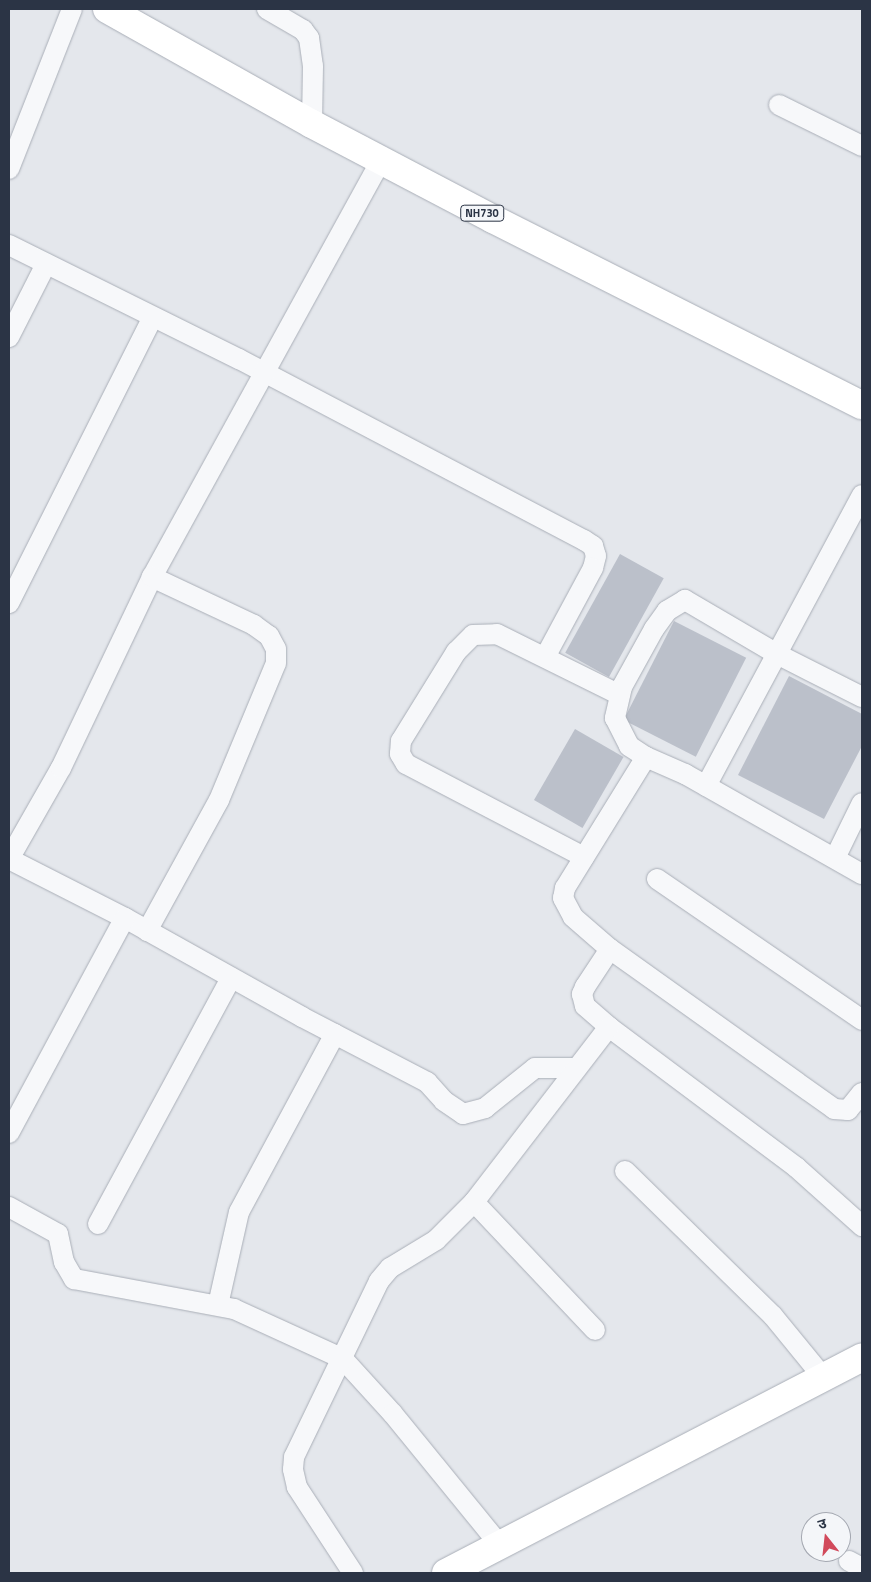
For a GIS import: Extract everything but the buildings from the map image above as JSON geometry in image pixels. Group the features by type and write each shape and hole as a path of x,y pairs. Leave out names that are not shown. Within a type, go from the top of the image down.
{"main road":[{"name":"NH730","path":"107,9 312,124 382,159 518,232 862,405"},
{"path":"446,1573 862,1357"}],"street":[{"path":"9,169 72,9"},
{"path":"267,9 303,30 309,38 313,66 312,124"},
{"path":"779,105 862,146"},
{"path":"382,159 152,577 61,768 9,859 125,918 231,978 427,1082 444,1101 463,1114 485,1108 534,1068 576,1068"},
{"path":"9,246 264,372 570,530 593,546 596,556 593,568 545,657"},
{"path":"9,337 46,264"},
{"path":"9,603 153,317"},
{"path":"706,786 862,495"},
{"path":"147,931 219,800 276,663 276,649 269,636 254,625 152,577"},
{"path":"862,697 777,654 685,600 667,611 654,630 620,695 615,718 628,746 646,757 706,786 862,874"},
{"path":"584,857 406,764 400,754 401,742 456,652 473,635 497,634 620,695"},
{"path":"646,757 565,888 563,898 573,917 610,949 834,1109 848,1110 862,1093"},
{"path":"835,858 862,803"},
{"path":"657,878 862,1020"},
{"path":"9,1133 125,918"},
{"path":"610,949 585,987 582,1000 609,1027 796,1167 862,1226"},
{"path":"98,1224 231,978"},
{"path":"353,1573 297,1487 293,1469 294,1458 379,1281 390,1268 436,1240 474,1202 609,1027"},
{"path":"218,1305 239,1212 335,1034"},
{"path":"625,1171 773,1316 823,1377"},
{"path":"474,1202 595,1330"},
{"path":"9,1207 58,1234 64,1262 74,1279 234,1309 343,1359 393,1414 500,1545"}]}
